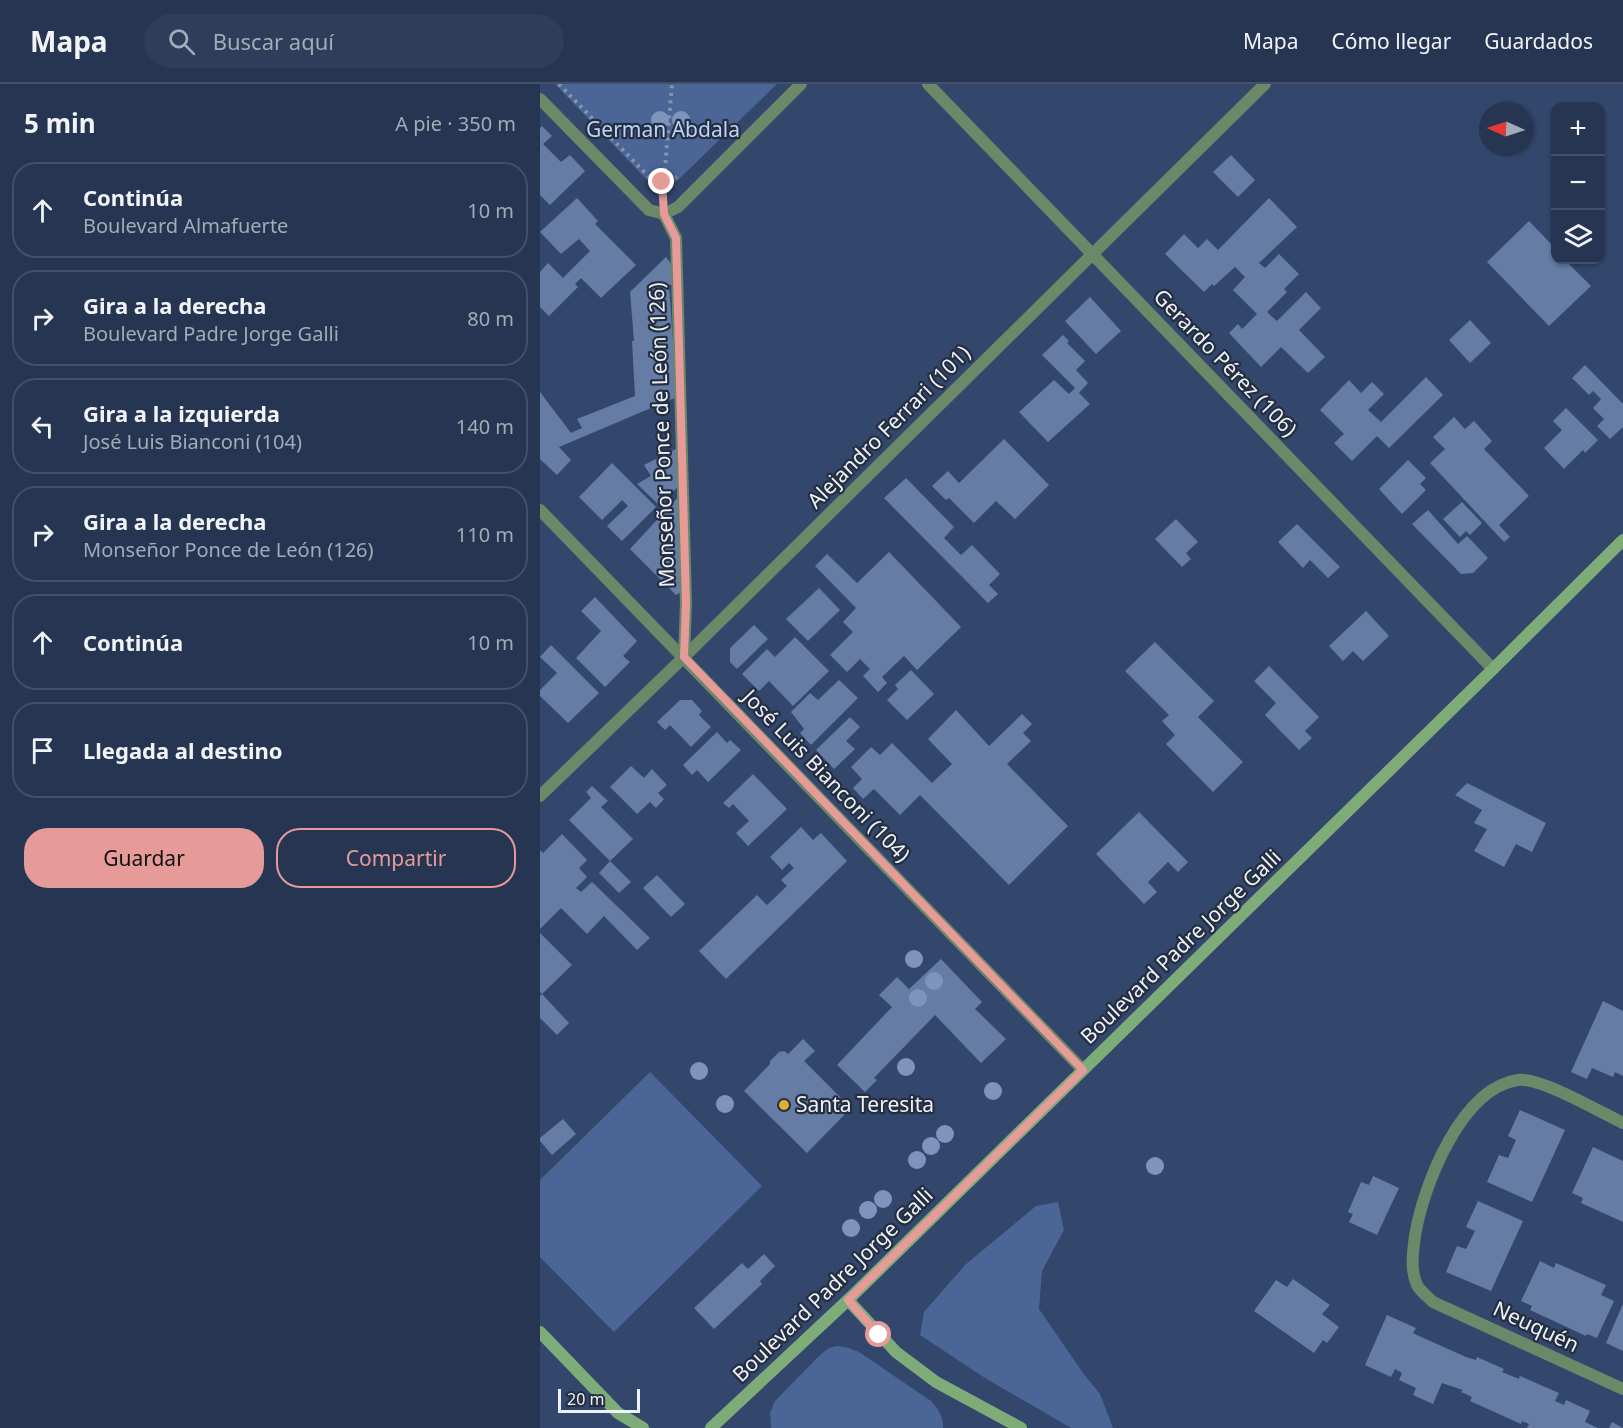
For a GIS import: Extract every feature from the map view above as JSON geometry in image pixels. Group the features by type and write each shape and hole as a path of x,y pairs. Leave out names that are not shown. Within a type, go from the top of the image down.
{"main road":[{"name":"Boulevard Padre Jorge Galli","path":"711,1428 848,1300 1623,540"},
{"path":"848,1300 896,1352 936,1382 1021,1428"},
{"path":"540,1332 618,1413 643,1428"}],"street":[{"path":"540,99 649,210 664,214 678,207 801,84"},
{"name":"Gerardo Pérez (106)","path":"928,84 1493,669"},
{"name":"Alejandro Ferrari (101)","path":"540,796 1265,84"},
{"name":"Monseñor Ponce de León (126)","path":"664,214 676,238 686,603 684,657"},
{"name":"José Luis Bianconi (104)","path":"540,510 1083,1070"},
{"name":"Neuquén","path":"1623,1123 1538,1083 1519,1080 1497,1087 1476,1104 1453,1133 1437,1164 1419,1212 1412,1257 1417,1286 1433,1302 1623,1389"}],"path":[{"path":"559,84 649,177 662,182 675,179 683,171"},
{"path":"664,214 662,182 672,84"}],"green space":[{"name":"German Abdala","path":"555,84 777,84 677,181 662,185 647,180"},
{"path":"650,1072 762,1186 614,1332 540,1257 540,1180"},
{"path":"1058,1202 1064,1230 1042,1271 1039,1309 1100,1394 1113,1428 1071,1428 985,1378 920,1335 924,1312 965,1265 1036,1206"},
{"path":"837,1346 859,1352 931,1401 940,1413 943,1428 771,1428 770,1413 775,1401 820,1355 829,1348"}],"building":[{"path":"542,126 552,136 543,144 561,162 570,155 585,171 550,205 540,195 540,128"},
{"path":"1231,155 1255,180 1238,197 1213,172"},
{"path":"577,198 598,221 595,224 636,265 601,298 581,278 575,284 578,287 549,316 540,307 540,272 548,263 563,278 590,251 579,239 561,254 540,232"},
{"path":"1269,198 1297,227 1259,263 1265,268 1279,254 1299,274 1284,289 1287,292 1267,312 1277,321 1306,292 1321,308 1299,330 1325,357 1308,373 1281,347 1261,367 1229,333 1238,324 1242,329 1257,314 1233,290 1245,277 1235,267 1204,292 1165,254 1184,234 1198,248 1207,239 1218,250"},
{"path":"1529,221 1551,244 1551,264 1569,264 1591,286 1549,326 1487,262"},
{"path":"666,257 673,266 674,285 669,285 677,397 559,447 571,460 557,475 540,459 540,392 571,433 582,428 577,419 635,396 630,292"},
{"path":"1090,297 1121,331 1096,354 1065,321"},
{"path":"1470,320 1491,343 1470,363 1449,340"},
{"path":"1063,335 1069,341 1067,343 1085,361 1076,370 1088,383 1079,393 1090,404 1048,442 1019,412 1054,380 1069,394 1075,388 1042,355"},
{"path":"1585,365 1623,404 1623,427 1610,439 1597,426 1604,419 1593,408 1601,399 1593,391 1589,395 1572,378"},
{"path":"1426,377 1443,395 1389,448 1377,436 1352,461 1334,443 1344,434 1320,410 1349,380 1361,393 1372,382 1384,394 1368,410 1381,422"},
{"path":"1566,408 1598,440 1585,453 1583,450 1564,469 1544,448 1562,430 1553,421"},
{"path":"1454,417 1465,429 1474,421 1492,441 1484,449 1529,496 1499,525 1510,537 1504,542 1430,463 1445,449 1433,437"},
{"path":"1004,439 1049,485 1015,519 996,501 974,523 949,498 946,500 932,486 948,471 959,483"},
{"path":"678,448 680,485 659,505 637,484 651,476 644,465"},
{"path":"1408,460 1426,478 1420,484 1426,490 1402,514 1379,489"},
{"path":"612,463 656,507 622,541 607,526 628,506 622,500 602,520 579,497"},
{"path":"906,478 954,527 944,538 961,555 972,545 1000,574 989,585 998,594 988,603 884,498"},
{"path":"680,495 683,591 676,595 630,549"},
{"path":"1462,502 1482,523 1470,535 1466,531 1460,537 1443,519"},
{"path":"1428,510 1458,544 1467,536 1488,558 1473,573 1461,574 1412,524"},
{"path":"1176,519 1198,542 1186,553 1191,559 1182,567 1155,539"},
{"path":"1297,524 1340,567 1328,578 1310,560 1303,568 1278,542"},
{"path":"889,552 961,627 917,670 904,656 882,677 887,683 878,692 863,676 870,669 860,659 847,672 830,655 853,632 843,622 856,608 815,566 827,554 857,583"},
{"path":"819,588 840,610 808,641 786,619"},
{"path":"595,597 637,641 623,656 630,662 605,687 576,658 601,631 581,611"},
{"path":"1366,611 1389,636 1363,661 1353,651 1343,661 1329,646"},
{"path":"754,625 768,639 737,669 730,662 730,648"},
{"path":"795,637 829,671 793,706 769,681 759,691 742,674 767,649 775,657"},
{"path":"1155,642 1214,701 1198,717 1243,762 1213,792 1166,744 1175,735 1162,721 1169,715 1125,671"},
{"path":"551,645 599,693 568,723 540,696 540,690 557,673 540,657"},
{"path":"1269,666 1319,717 1305,731 1312,738 1299,750 1265,715 1276,703 1254,681"},
{"path":"911,670 934,694 907,720 887,700 898,689 895,685"},
{"path":"839,680 858,698 811,745 800,733 804,729 791,712 810,693 818,700"},
{"path":"680,700 692,700 702,711 699,715 711,727 691,747 670,725 665,730 657,722"},
{"path":"956,710 989,746 1022,714 1032,724 1023,733 1031,741 1007,764 1068,826 1009,885 920,795 900,815 874,789 863,799 853,788 862,779 851,767 871,747 880,755 892,743 932,783 952,764 928,739"},
{"path":"850,717 860,727 846,741 855,749 834,769 816,750"},
{"path":"717,732 727,743 730,740 741,750 708,782 697,770 692,775 683,765"},
{"path":"631,766 644,778 652,769 667,785 658,793 664,799 656,808 650,802 637,814 610,787"},
{"path":"753,774 787,809 748,846 736,833 749,821 733,804 729,808 723,803"},
{"path":"1467,783 1546,823 1532,852 1516,844 1504,867 1474,851 1487,829 1474,823 1482,810 1455,795"},
{"path":"592,786 608,801 601,807 633,839 610,861 569,820 591,798 586,792"},
{"path":"1139,812 1188,862 1178,872 1168,862 1148,882 1157,892 1144,904 1096,854"},
{"path":"801,827 813,840 821,833 847,861 726,979 699,951 757,895 767,905 787,886 781,880 794,868 789,863 782,870 770,857"},
{"path":"562,834 587,860 579,868 587,877 576,888 581,892 592,882 650,938 637,950 604,916 587,934 561,908 540,929 540,850 543,853"},
{"path":"610,861 631,882 619,893 599,873"},
{"path":"657,875 685,904 671,917 643,888"},
{"path":"540,933 572,965 542,994 540,992"},
{"path":"941,959 982,1002 975,1009 1006,1039 981,1063 935,1015 874,1078 877,1080 865,1092 837,1065 892,1007 879,995 897,977 909,989"},
{"path":"542,994 569,1023 557,1035 540,1018 540,996"},
{"path":"1603,1001 1623,1011 1623,1076 1615,1072 1613,1077 1592,1068 1587,1079 1571,1072"},
{"path":"803,1039 815,1051 804,1061 851,1108 807,1153 744,1091 779,1052 784,1051 788,1054"},
{"path":"1520,1110 1565,1130 1532,1202 1487,1182 1499,1155 1508,1158 1516,1140 1508,1136"},
{"path":"563,1119 576,1134 552,1155 540,1138"},
{"path":"1593,1147 1623,1161 1623,1222 1581,1203 1583,1198 1572,1193"},
{"path":"1373,1176 1399,1188 1377,1235 1349,1222 1353,1214 1348,1212 1361,1182 1369,1185"},
{"path":"1478,1201 1523,1221 1491,1291 1446,1272 1457,1246 1466,1249 1475,1231 1466,1227"},
{"path":"764,1254 775,1266 760,1281 762,1284 714,1329 694,1308 742,1263 748,1269"},
{"path":"1540,1261 1554,1268 1556,1263 1606,1285 1601,1295 1614,1301 1597,1338 1587,1334 1586,1336 1530,1310 1532,1306 1521,1301"},
{"path":"1293,1279 1330,1305 1322,1314 1339,1327 1327,1343 1323,1340 1314,1353 1254,1311 1276,1280 1287,1287"},
{"path":"1623,1304 1623,1351 1606,1343"},
{"path":"1387,1315 1416,1328 1413,1333 1419,1336 1466,1357 1476,1360 1477,1357 1504,1369 1502,1372 1519,1379 1520,1376 1559,1393 1555,1401 1564,1405 1566,1400 1590,1411 1585,1422 1598,1428 1527,1428 1529,1424 1522,1421 1521,1424 1470,1401 1472,1397 1461,1392 1463,1390 1442,1383 1433,1404 1413,1395 1416,1388 1399,1380 1402,1373 1395,1369 1391,1377 1365,1365"},
{"path":"1612,1422 1623,1428 1609,1428"}],"place":[{"name":"Santa Teresita","path":"784,1105"}],"route":[{"path":"662,182 664,214 676,238 686,603 684,657 1083,1070 848,1300 879,1335"}]}
